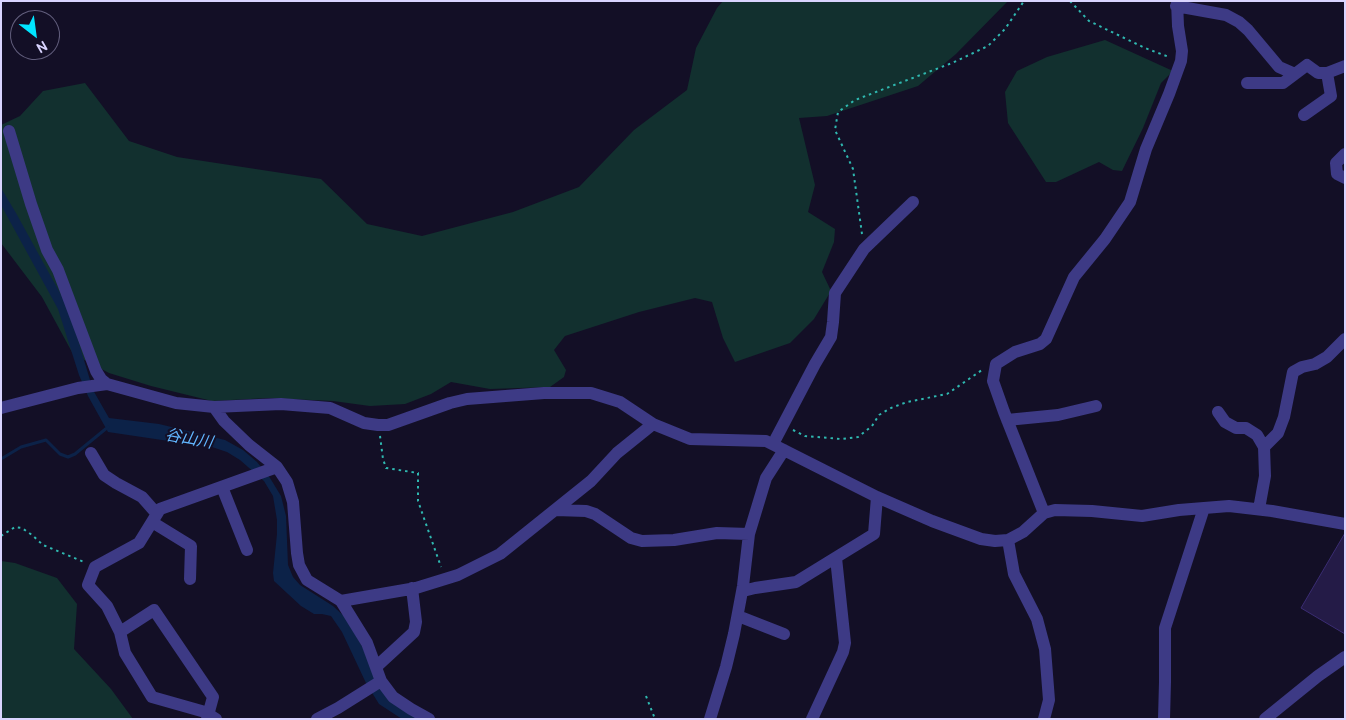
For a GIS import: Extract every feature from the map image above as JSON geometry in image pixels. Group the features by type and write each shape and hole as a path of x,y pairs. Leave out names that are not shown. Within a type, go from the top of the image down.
{"street":[{"path":"1044,513 993,381 996,364 1015,352 1040,344 1046,339 1074,277 1105,239 1130,202 1146,149 1181,61 1182,51 1176,4 1226,15 1239,22 1279,67 1295,74"},
{"path":"1247,82 1283,83 1307,66 1318,73 1327,73 1345,66"},
{"path":"1304,114 1331,96 1327,73"},
{"path":"9,131 30,204 47,250 58,270 96,371 101,379 100,385"},
{"path":"1345,154 1336,163 1337,174 1345,178"},
{"path":"710,719 726,667 738,616 743,591 749,534 766,478 778,447 783,425 831,337 835,293 864,249 913,202"},
{"path":"1264,447 1278,433 1284,417 1293,372 1302,367 1315,364 1326,357 1345,339"},
{"path":"1,408 78,388 100,385 176,403 214,407 281,404 330,408 364,423 388,425 450,403 467,399 544,393 591,393 620,402 653,424 690,439 766,441 877,497 932,521 981,539 1008,540 1023,532 1044,513 1055,510 1092,511 1142,516 1179,510 1229,506 1259,509 1345,524"},
{"path":"1007,420 1058,415 1096,406"},
{"path":"214,407 249,445 277,467 287,482 293,502 297,553 307,580 341,601 367,643 381,681 393,697 429,719"},
{"path":"1218,412 1225,422 1236,428 1246,428 1257,436 1264,447 1265,476 1259,509"},
{"path":"341,601 412,588 445,579 458,575 500,554 591,481 617,453 653,424"},
{"path":"90,453 104,474 142,497 155,518 191,546 190,579"},
{"path":"211,717 205,712 152,697 126,653 120,632 106,606 88,585 95,567 140,544 160,509 277,467"},
{"path":"222,487 247,550"},
{"path":"743,591 796,582 874,534 877,497"},
{"path":"1164,719 1166,682 1165,628 1204,508"},
{"path":"556,510 586,511 595,514 631,538 642,541 674,540 717,533 749,534"},
{"path":"1008,540 1014,574 1037,619 1045,649 1049,700 1044,719"},
{"path":"812,719 843,652 845,642 836,558"},
{"path":"376,666 414,632 416,622 412,588"},
{"path":"120,632 154,610 213,697 211,717"},
{"path":"738,616 784,634"},
{"path":"1265,719 1318,676 1345,657"},
{"path":"317,719 381,681"}],"path":[{"path":"864,249 853,169 835,130 838,112 855,100 952,63 988,46 1005,29 1024,1"},
{"path":"1070,1 1088,21 1145,48 1181,61"},
{"path":"783,425 805,436 841,439 858,438 872,426 880,415 891,408 907,402 948,394 980,371 996,364"},
{"path":"378,425 386,468 418,473 418,501 445,579"},
{"path":"1,536 16,527 22,528 43,545 95,567"},
{"path":"646,696 655,719"}],"green space":[{"path":"723,1 1008,1 956,54 918,86 827,116 799,118 815,185 808,212 835,229 834,242 822,272 831,291 814,319 790,343 735,362 723,338 712,302 695,298 639,312 565,336 554,350 566,370 564,377 550,387 490,389 451,382 431,394 405,404 370,406 333,401 269,398 212,401 151,386 109,373 73,354 42,297 1,243 1,125 20,116 43,91 85,83 129,141 177,157 321,179 367,224 422,236 513,212 579,187 634,130 687,90 696,48 717,8"},
{"path":"1105,40 1173,71 1161,83 1143,128 1122,171 1113,170 1099,162 1056,182 1046,182 1008,123 1005,92 1017,71 1047,57"},
{"path":"1,561 15,563 57,578 77,604 74,649 111,689 133,719 1,719"}],"water":[{"name":"谷山川","path":"1,188 66,304 93,390 109,418 159,424 225,440 243,450 257,462 281,496 286,516 288,565 293,577 300,585 333,606 346,618 363,648 374,675 422,719 402,719 379,704 366,683 342,632 331,616 314,614 301,606 274,581 277,520 273,496 264,481 240,460 227,452 206,445 108,432 88,396 79,375 58,309 1,205"}],"building":[{"path":"1345,533 1345,634 1301,608"}],"waterway":[{"path":"1,459 21,447 46,440 60,454 68,457 75,454 108,427"}]}
